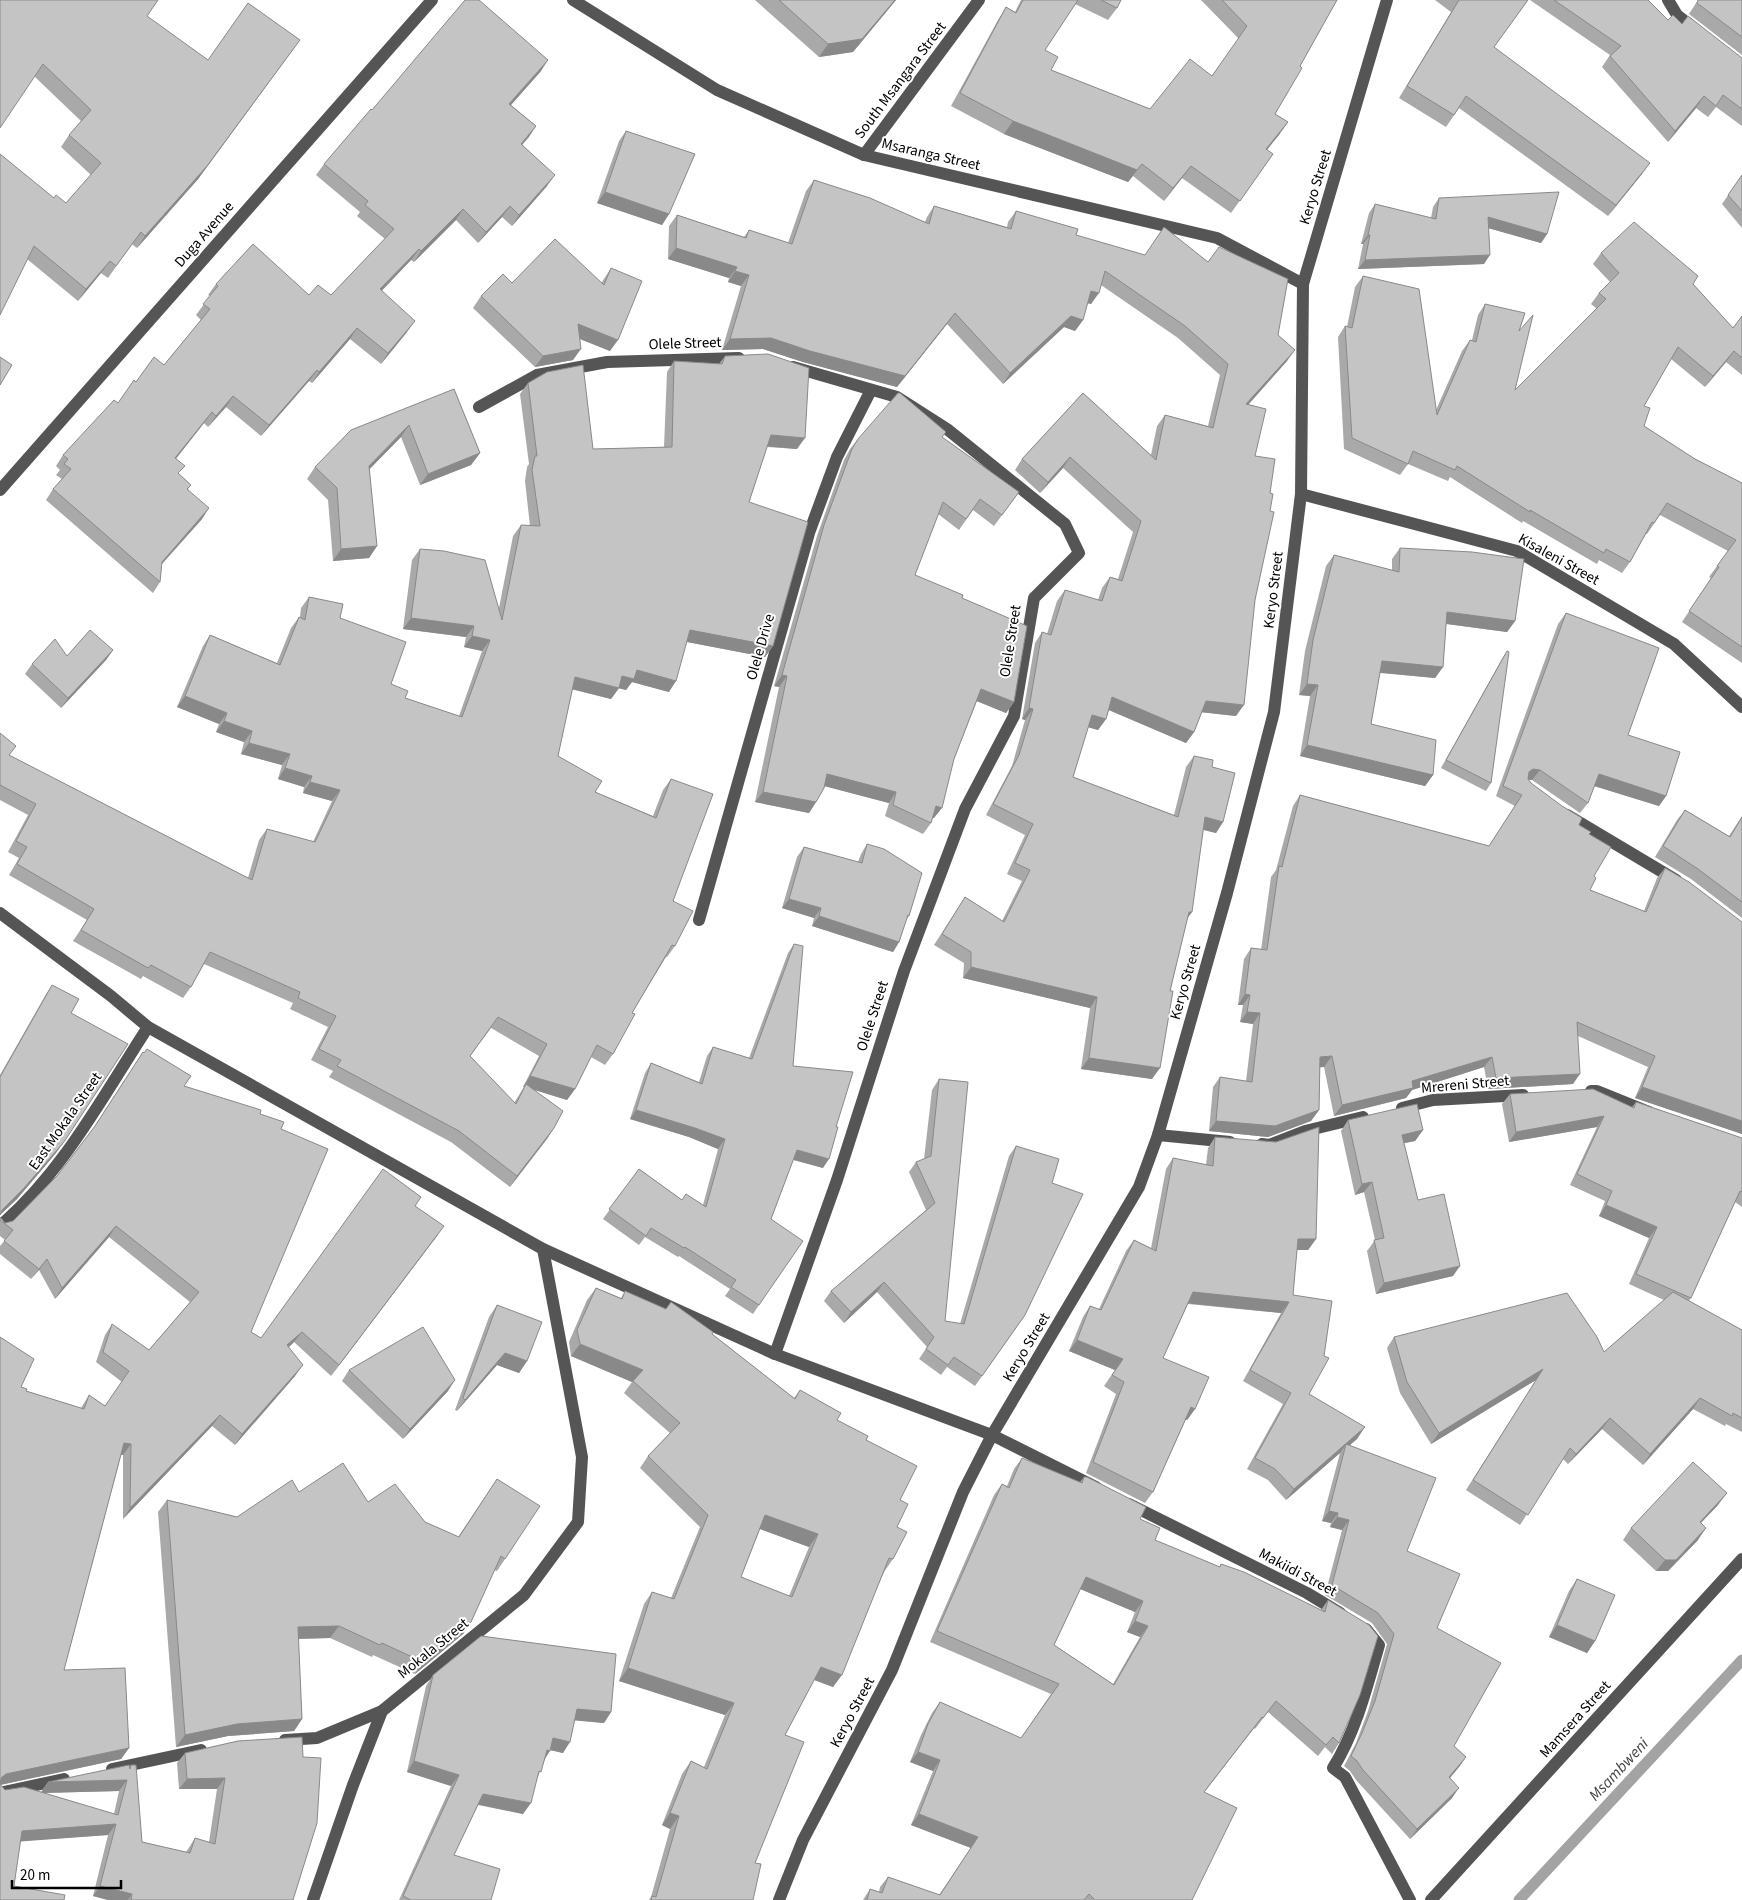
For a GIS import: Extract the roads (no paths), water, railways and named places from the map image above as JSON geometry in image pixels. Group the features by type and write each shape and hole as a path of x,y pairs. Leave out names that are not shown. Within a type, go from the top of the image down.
{"street":[{"name":"Duga Avenue","path":"0,490 432,0"},
{"name":"Msaranga Street","path":"573,0 717,90 864,155 1217,238 1303,284"},
{"name":"South Msangara Street","path":"864,155 979,0"},
{"name":"Keryo Street","path":"778,1900 803,1840 892,1670 963,1492 992,1435 1139,1187 1158,1135 1227,893 1274,712 1301,494 1303,284 1387,0"},
{"path":"1668,0 1677,15 1706,38"},
{"name":"Olele Street","path":"479,407 537,375 607,362 752,357"},
{"name":"Olele Street","path":"775,1354 837,1180 904,971 965,809 1014,716 1034,598 1079,553 1065,524 947,429 897,397 822,377 779,363"},
{"name":"Olele Drive","path":"699,920 809,533 837,457 871,390"},
{"name":"Kisaleni Street","path":"1301,494 1517,551 1674,644 1742,707"},
{"path":"1559,810 1686,886"},
{"name":"Makiidi Street","path":"0,913 148,1027 543,1249 775,1354 992,1435 1307,1593 1368,1630 1379,1645 1355,1722 1343,1752 1333,1768 1345,1777 1410,1900"},
{"name":"East Mokala Street","path":"0,1226 18,1211 60,1162 148,1027"},
{"path":"1577,1092 1596,1091 1664,1117"},
{"name":"Mrereni Street","path":"1158,1135 1269,1145 1305,1131 1433,1100 1539,1094"},
{"name":"Mokala Street","path":"268,1742 317,1738 382,1711 524,1595 578,1522 582,1457 543,1249"},
{"name":"Mamsera Street","path":"1432,1900 1742,1559"},
{"path":"313,1900 353,1786 382,1711"},
{"path":"96,1773 210,1748"},
{"path":"0,1793 76,1777"}],"waterway":[{"name":"Msambweni","path":"1519,1900 1742,1660"}]}
